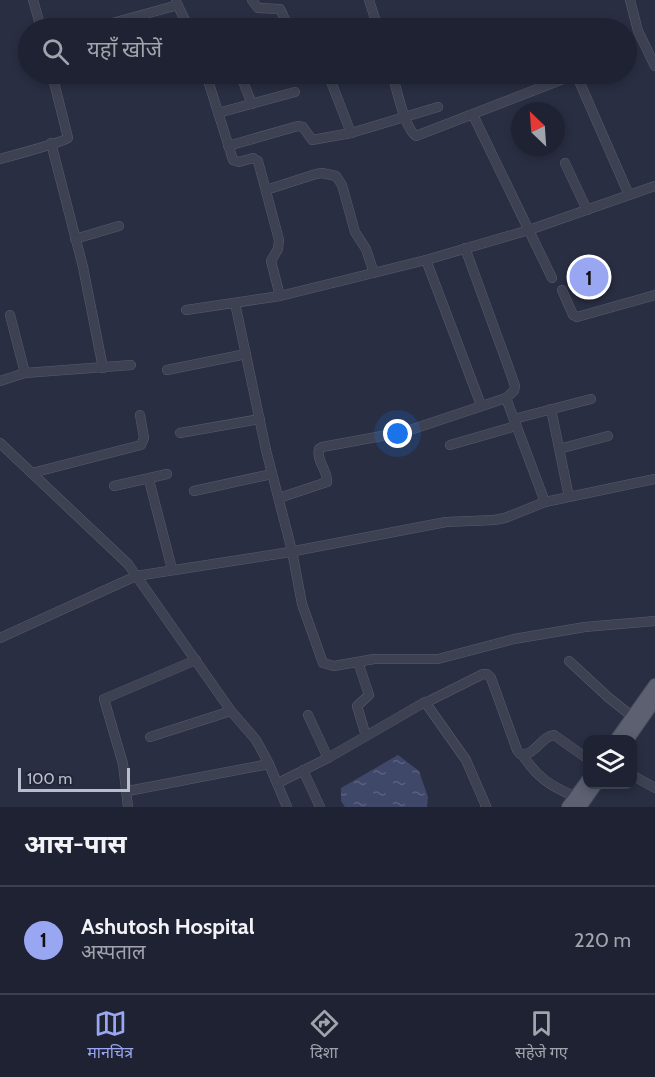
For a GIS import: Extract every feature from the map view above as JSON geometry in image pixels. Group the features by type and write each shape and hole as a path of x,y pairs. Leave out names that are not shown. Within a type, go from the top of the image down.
{"main road":[{"path":"620,735 655,685"},
{"path":"630,735 655,700"},
{"path":"575,804 583,789"},
{"path":"575,804 591,789"}],"street":[{"path":"33,0 38,18"},
{"path":"252,0 258,8 280,9 284,18"},
{"path":"630,0 635,18"},
{"path":"372,1 376,18"},
{"path":"127,18 177,3 184,18"},
{"path":"637,27 655,66"},
{"path":"0,159 51,143 64,142 68,138 54,84"},
{"path":"209,84 232,158 235,162 255,158 266,190 279,240 278,249 271,261 280,296"},
{"path":"244,84 252,104"},
{"path":"332,84 351,133"},
{"path":"395,84 405,117 416,136 551,84"},
{"path":"580,84 629,195"},
{"path":"218,113 295,92"},
{"path":"228,146 301,125 312,140 351,133 438,107"},
{"path":"473,116 552,278"},
{"path":"51,143 83,267 103,368"},
{"path":"565,163 587,210"},
{"path":"266,190 316,174 336,176 342,185 355,232 366,249 374,273"},
{"path":"186,310 280,296 426,260 529,230 655,186"},
{"path":"75,239 119,226"},
{"path":"279,498 327,483 318,455 322,447 404,432 506,398 514,391 515,386 465,248"},
{"path":"426,260 482,405"},
{"path":"562,290 573,315 577,317 655,295"},
{"path":"235,303 302,604 323,663 334,666 374,658 446,658 514,639 585,627 655,621"},
{"path":"10,315 25,373"},
{"path":"167,370 246,354"},
{"path":"0,381 25,373 131,365"},
{"path":"506,398 545,502"},
{"path":"450,444 551,409 591,399"},
{"path":"551,409 569,497"},
{"path":"32,473 141,444 144,438 140,415"},
{"path":"180,433 260,419"},
{"path":"559,449 608,436"},
{"path":"0,442 128,564 231,711 256,740 278,783 287,807"},
{"path":"114,486 149,480 167,474"},
{"path":"194,491 272,474"},
{"path":"0,638 136,576 292,552 446,522 505,518 545,502 655,479"},
{"path":"149,480 172,569"},
{"path":"128,807 123,764 104,699 196,660"},
{"path":"569,661 633,717"},
{"path":"358,662 369,695 359,703 357,709 366,736"},
{"path":"278,783 328,758 425,703 487,674 491,678 517,750 531,769 575,804"},
{"path":"425,703 466,760 485,807"},
{"path":"150,737 231,711"},
{"path":"308,714 328,758"},
{"path":"522,754 531,753 547,736 554,735 583,755"},
{"path":"128,792 269,764"},
{"path":"303,770 320,807"},
{"path":"637,777 655,788"}],"water":[{"path":"398,755 419,771 428,797 427,807 345,807 341,801 341,788"}],"building":[{"path":"595,270 598,277 584,282 581,275"}],"place":[{"name":"Ashutosh Hospital","path":"589,277"}]}
